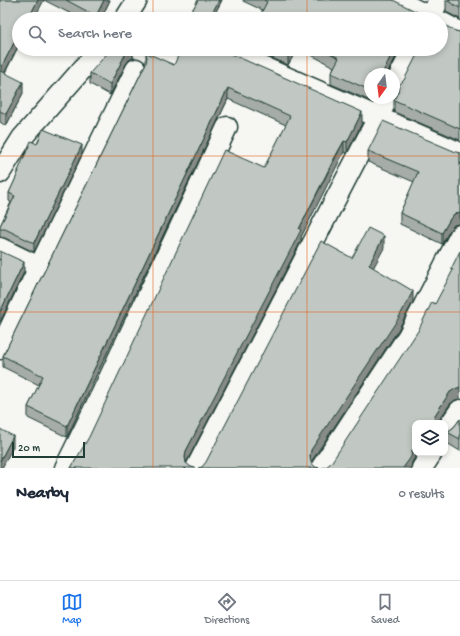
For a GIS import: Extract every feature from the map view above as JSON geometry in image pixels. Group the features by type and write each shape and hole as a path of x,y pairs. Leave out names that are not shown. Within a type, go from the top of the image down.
{"street":[{"path":"129,12 137,0"},
{"path":"396,0 426,12"},
{"path":"448,24 460,32"},
{"path":"0,171 22,138 94,56"},
{"path":"238,56 460,153"},
{"path":"400,74 409,56"},
{"path":"0,348 136,69"},
{"path":"196,468 385,104"},
{"path":"65,468 102,393 227,127"},
{"path":"321,468 408,336 460,235"},
{"path":"0,248 39,267"},
{"path":"448,428 460,410"},
{"path":"422,468 430,456"}],"building":[{"path":"0,0 38,0 32,12 12,12 12,47 2,66 0,65"},
{"path":"66,0 104,0 98,12 88,12"},
{"path":"198,0 219,0 213,12 192,11"},
{"path":"264,0 393,0 417,12 262,12 267,2"},
{"path":"446,0 460,0 460,8"},
{"path":"448,27 460,32 460,129 400,103 400,84 404,80 416,56 448,56"},
{"path":"105,56 124,56 110,84 90,73"},
{"path":"147,56 154,56 174,65 178,56 236,56 362,112 347,142 344,141 335,157 299,229 301,230 186,451 186,463 191,467 196,468 71,468 89,437 224,150 264,168 290,116 228,88 67,426 28,407 43,376 3,356 146,63"},
{"path":"335,56 391,56 385,68 364,68 364,87 331,73 339,58"},
{"path":"1,71 23,82 6,114 0,111"},
{"path":"383,121 460,153 460,212 454,214 442,233 400,213 418,172 368,151"},
{"path":"43,129 82,145 34,243 5,229 0,229 0,226 15,196 9,193 31,141 37,144"},
{"path":"368,228 384,236 369,265 413,291 398,319 311,450 311,462 315,467 320,468 198,468 202,467 206,462 321,241 352,258"},
{"path":"0,251 24,262 0,312"},
{"path":"460,251 460,387 450,392 435,415 434,420 412,420 411,457 403,468 322,468 331,463 418,331 432,302 435,304 453,270 451,269"},
{"path":"460,419 460,439 448,433"},
{"path":"0,429 13,436 0,461"}]}
